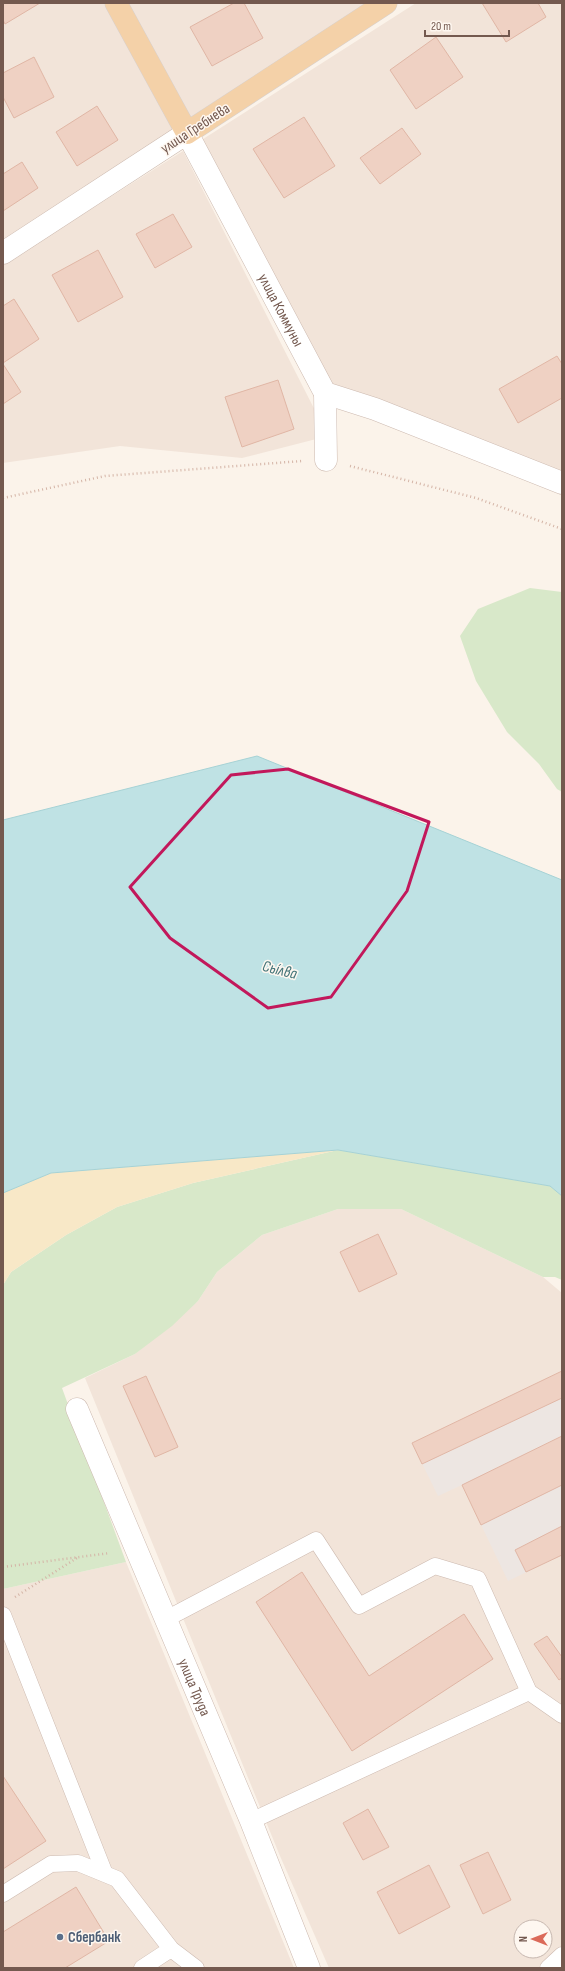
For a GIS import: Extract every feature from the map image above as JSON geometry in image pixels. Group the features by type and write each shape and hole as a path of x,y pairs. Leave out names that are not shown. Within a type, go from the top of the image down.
{"main road":[{"name":"улица Коммуны","path":"116,3 187,133"},
{"name":"улица Гребнева","path":"187,133 386,3"}],"street":[{"name":"улица Гребнева","path":"3,253 187,133"},
{"name":"улица Коммуны","path":"187,133 325,394"},
{"path":"326,460 325,394 375,408 562,483"},
{"name":"улица Труда","path":"77,1409 251,1821 309,1968"}],"lane":[{"path":"166,1620 316,1540 359,1606 435,1566 478,1579 529,1692 562,1715"},
{"path":"6,1608 105,1874"},
{"path":"251,1821 529,1692"},
{"path":"3,1894 51,1864 78,1863 117,1879 171,1949 196,1968"},
{"path":"142,1968 171,1949"},
{"path":"548,1968 562,1955"}],"path":[{"path":"3,498 105,476 326,460 476,498 562,529"},
{"path":"3,1567 136,1550"},
{"path":"6,1608 78,1557"}],"highlighted area":[{"path":"288,769 429,822 407,891 331,997 268,1008 170,938 130,887 231,775"}],"shaded area":[{"path":"3,3 108,3 177,129 3,241"},
{"path":"123,3 374,3 189,123"},
{"path":"416,3 562,3 562,476 328,391 200,141"},
{"path":"183,151 328,436 242,458 120,446 3,463 3,265"},
{"path":"338,1209 401,1209 543,1277 562,1293 562,1968 329,1968 280,1856 85,1378 135,1354 198,1301 217,1272 262,1235"},
{"path":"562,1371 562,1555 508,1581 462,1485 438,1496 412,1443"},
{"path":"126,1562 294,1968 3,1968 3,1589"}],"green space":[{"path":"530,588 562,592 562,792 557,789 539,764 507,732 476,681 460,636 478,609"},
{"path":"338,1150 550,1186 562,1196 562,1280 555,1277 543,1277 401,1209 338,1209 262,1235 217,1272 198,1301 172,1326 135,1354 62,1388 126,1562 3,1589 3,1285 11,1272 66,1235 117,1207 193,1183"}],"sand":[{"path":"338,1150 193,1183 117,1207 66,1235 11,1272 3,1285 3,1193 51,1173"}],"water":[{"name":"Сы́лва","path":"257,756 562,880 562,1196 550,1186 338,1150 51,1173 3,1193 3,820"}],"building":[{"path":"3,3 40,3 5,24 3,20"},
{"path":"234,3 244,3 263,38 212,66 190,27"},
{"path":"482,3 538,3 546,17 506,42"},
{"path":"436,37 463,77 416,109 390,70"},
{"path":"34,57 54,97 14,118 3,97 3,73"},
{"path":"97,106 118,140 77,166 56,132"},
{"path":"304,117 335,166 284,198 253,149"},
{"path":"402,128 421,154 380,184 360,158"},
{"path":"22,162 38,188 3,211 3,174"},
{"path":"173,214 192,247 155,268 136,234"},
{"path":"98,250 123,297 78,322 52,275"},
{"path":"14,299 39,339 3,363 3,306"},
{"path":"557,356 562,364 562,398 518,423 499,389"},
{"path":"3,364 21,392 3,404"},
{"path":"278,380 294,429 242,447 225,397"},
{"path":"378,1234 397,1274 359,1292 340,1252"},
{"path":"562,1371 562,1398 422,1464 412,1443"},
{"path":"146,1376 178,1447 155,1457 123,1386"},
{"path":"562,1436 562,1485 481,1525 462,1485"},
{"path":"562,1526 562,1555 526,1572 515,1550"},
{"path":"302,1572 369,1676 464,1614 493,1659 352,1751 256,1602"},
{"path":"547,1636 562,1657 562,1678 559,1680 534,1644"},
{"path":"3,1776 46,1841 3,1869"},
{"path":"368,1809 389,1847 363,1860 343,1823"},
{"path":"488,1852 511,1900 483,1914 460,1865"},
{"path":"429,1865 450,1907 399,1934 377,1892"},
{"path":"76,1887 109,1941 65,1968 3,1968 3,1932"}],"place":[{"name":"Сбербанк","path":"60,1937"}]}
